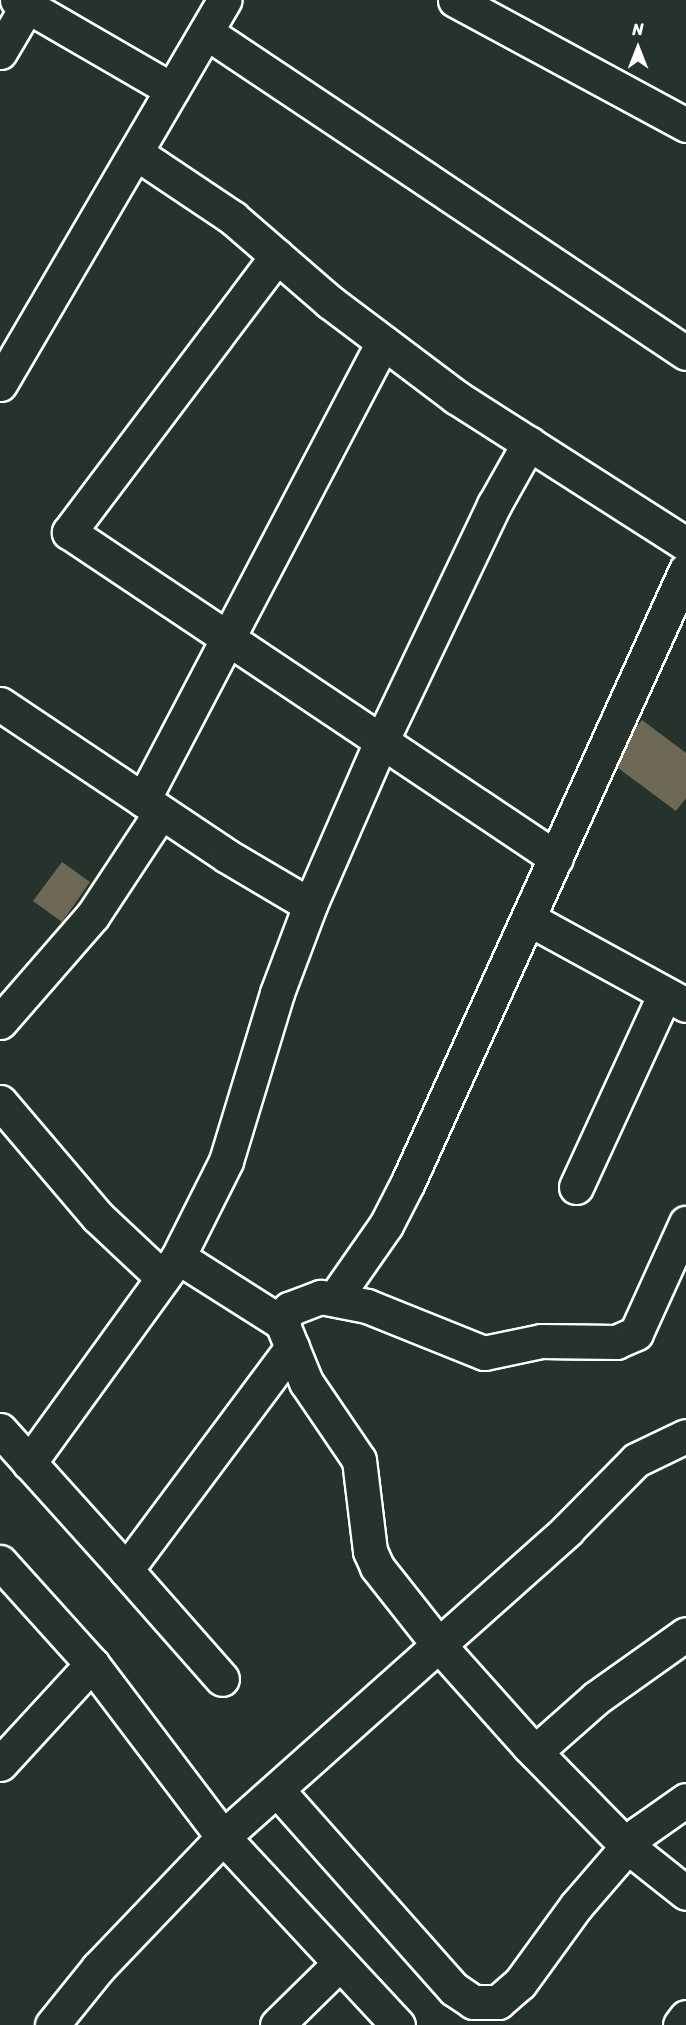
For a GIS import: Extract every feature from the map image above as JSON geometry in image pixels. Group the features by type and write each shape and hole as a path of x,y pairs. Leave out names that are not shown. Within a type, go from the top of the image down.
{"street":[{"path":"0,384 224,0"},
{"path":"455,0 686,125"},
{"path":"0,52 22,3 172,90"},
{"path":"206,32 686,353"},
{"path":"136,153 233,218 383,342 456,397 686,544"},
{"path":"277,256 69,532 556,858"},
{"path":"0,1022 93,915 152,806 228,638 383,342"},
{"path":"29,1462 171,1268 226,1161 277,993 310,905 381,742 494,505 529,443"},
{"path":"335,1298 386,1225 408,1182 529,920 686,570"},
{"path":"0,704 152,806 310,905"},
{"path":"529,920 675,1001 576,1187"},
{"path":"0,1102 98,1216 171,1268 287,1335"},
{"path":"686,1223 636,1333 616,1342 541,1341 484,1353 367,1306 335,1298 311,1298 289,1309 287,1335 306,1382 359,1460 370,1551 377,1567 437,1643 535,1752 627,1846 686,1893"},
{"path":"126,1570 287,1335"},
{"path":"0,1430 222,1679"},
{"path":"52,2025 98,1968 223,1837 278,1791 437,1643 567,1530 636,1460 686,1437"},
{"path":"0,1562 92,1664 223,1837 398,2025"},
{"path":"535,1752 596,1698 686,1634"},
{"path":"0,1764 92,1664"},
{"path":"278,1791 454,1989 473,2001 498,2001 520,1983 576,1906 627,1846 686,1800"},
{"path":"277,2025 340,1963"},
{"path":"680,2025 686,2017"}],"building":[{"path":"642,720 686,753 686,798 676,811 610,762"},
{"path":"62,862 90,882 62,922 33,901"}]}
